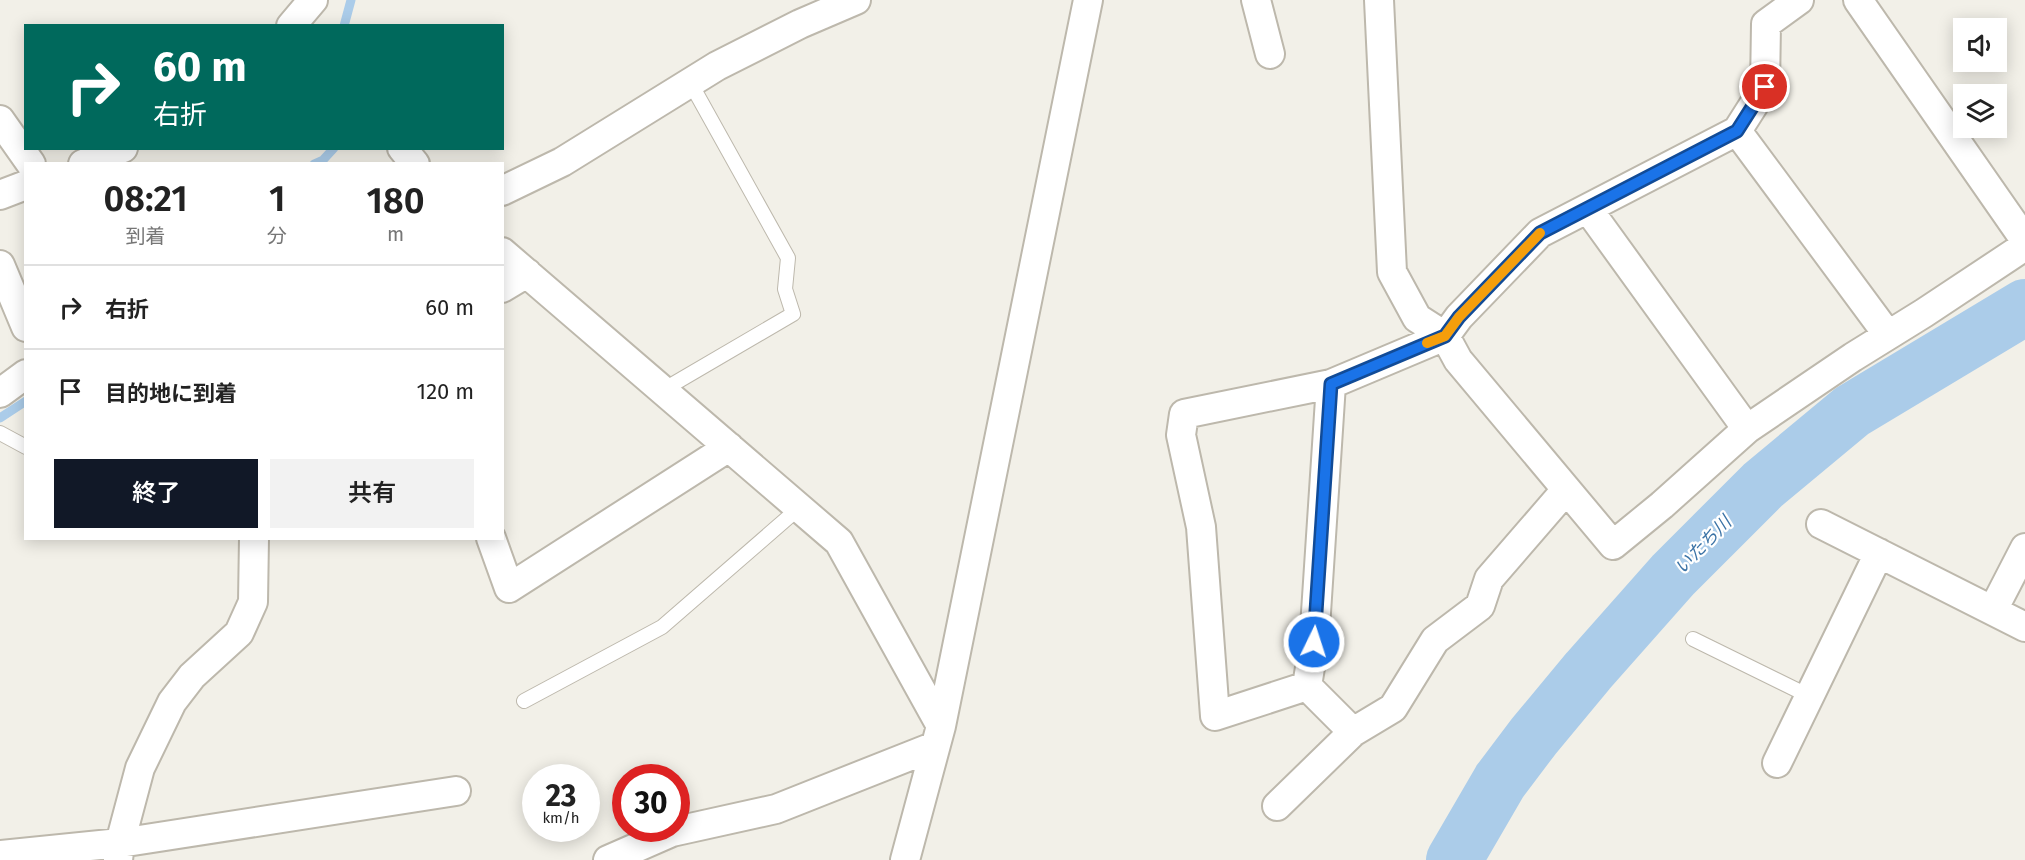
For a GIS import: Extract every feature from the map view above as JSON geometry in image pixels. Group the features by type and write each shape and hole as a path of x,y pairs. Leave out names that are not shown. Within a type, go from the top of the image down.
{"street":[{"path":"293,24 315,0"},
{"path":"315,0 321,24"},
{"path":"504,190 562,162 717,66 796,12 856,0"},
{"path":"904,860 938,736 1088,0"},
{"path":"1256,0 1270,54"},
{"path":"1379,0 1392,272 1417,318 1445,336 1458,360 1613,545 1662,505 1747,429 2025,246"},
{"path":"1307,686 1215,716 1201,527 1181,435 1184,414 1331,384 1445,336 1459,317 1540,233 1737,131 1765,87 1766,24 1799,0"},
{"path":"1858,0 2025,240"},
{"path":"0,120 30,162"},
{"path":"1737,131 1888,335"},
{"path":"88,162 118,150"},
{"path":"404,150 413,162"},
{"path":"0,195 24,186"},
{"path":"1587,209 1747,429"},
{"path":"504,254 839,542 938,736"},
{"path":"0,265 24,322"},
{"path":"504,287 527,273"},
{"path":"0,393 24,375"},
{"path":"1307,686 1314,642 1331,384"},
{"path":"492,540 509,588 729,447"},
{"path":"1277,806 1353,732 1393,708 1435,640 1480,606 1490,579 1566,490"},
{"path":"1821,524 2025,627"},
{"path":"119,852 140,768 172,702 192,676 239,633 253,602 254,540"},
{"path":"1993,610 2025,548"},
{"path":"1777,763 1879,553"},
{"path":"1307,686 1353,732"},
{"path":"608,860 672,832 776,809 938,736"},
{"path":"1,852 119,852 456,791"}],"lane":[{"path":"663,390 793,314 784,289 788,258 690,82"},
{"path":"0,433 24,446"},
{"path":"524,701 662,627 799,508"},
{"path":"1693,639 1809,696"}],"waterway":[{"path":"345,24 351,0"},
{"path":"318,162 332,150"},
{"name":"いたち川","path":"1454,860 1500,781 1534,736 1673,575 1763,485 1852,411 2025,307"},
{"path":"0,418 24,402"}],"slow traffic":[{"path":"1427,343 1445,336 1459,317 1540,233"}],"route":[{"path":"1314,642 1331,384 1445,336 1459,317 1540,233 1737,131 1765,87"}]}
